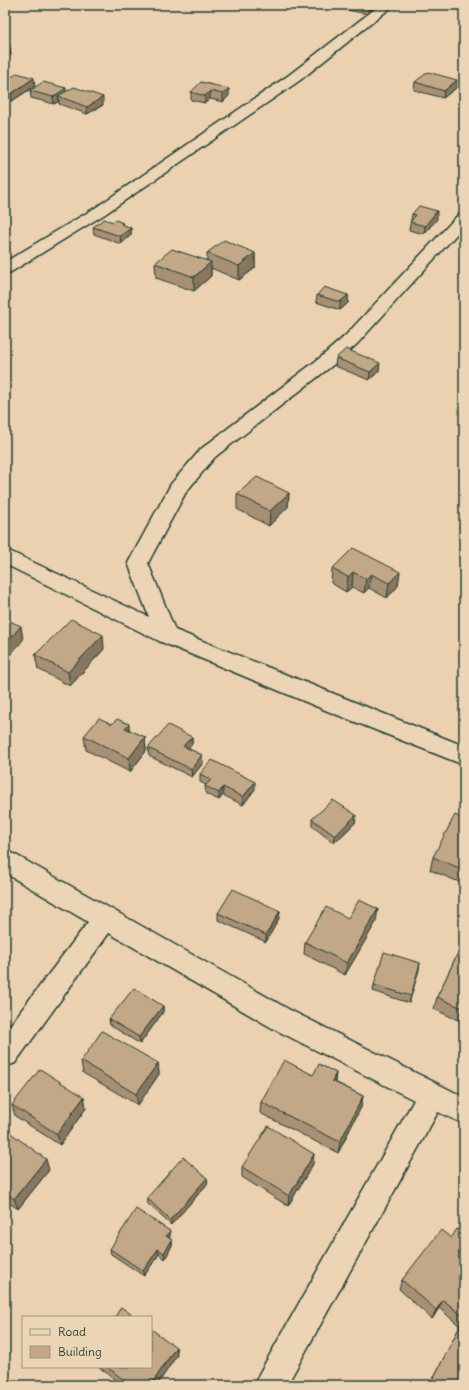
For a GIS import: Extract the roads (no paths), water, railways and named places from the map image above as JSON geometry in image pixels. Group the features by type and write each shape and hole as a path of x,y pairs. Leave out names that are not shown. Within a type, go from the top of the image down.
{"street":[{"path":"5,269 100,211 288,83 388,5"},
{"path":"166,635 138,563 140,556 178,489 208,453 327,361 351,340 464,217"},
{"path":"5,556 166,635 464,756"},
{"path":"5,861 281,1019 464,1111"},
{"path":"5,1054 105,919"},
{"path":"270,1385 432,1095"}]}
